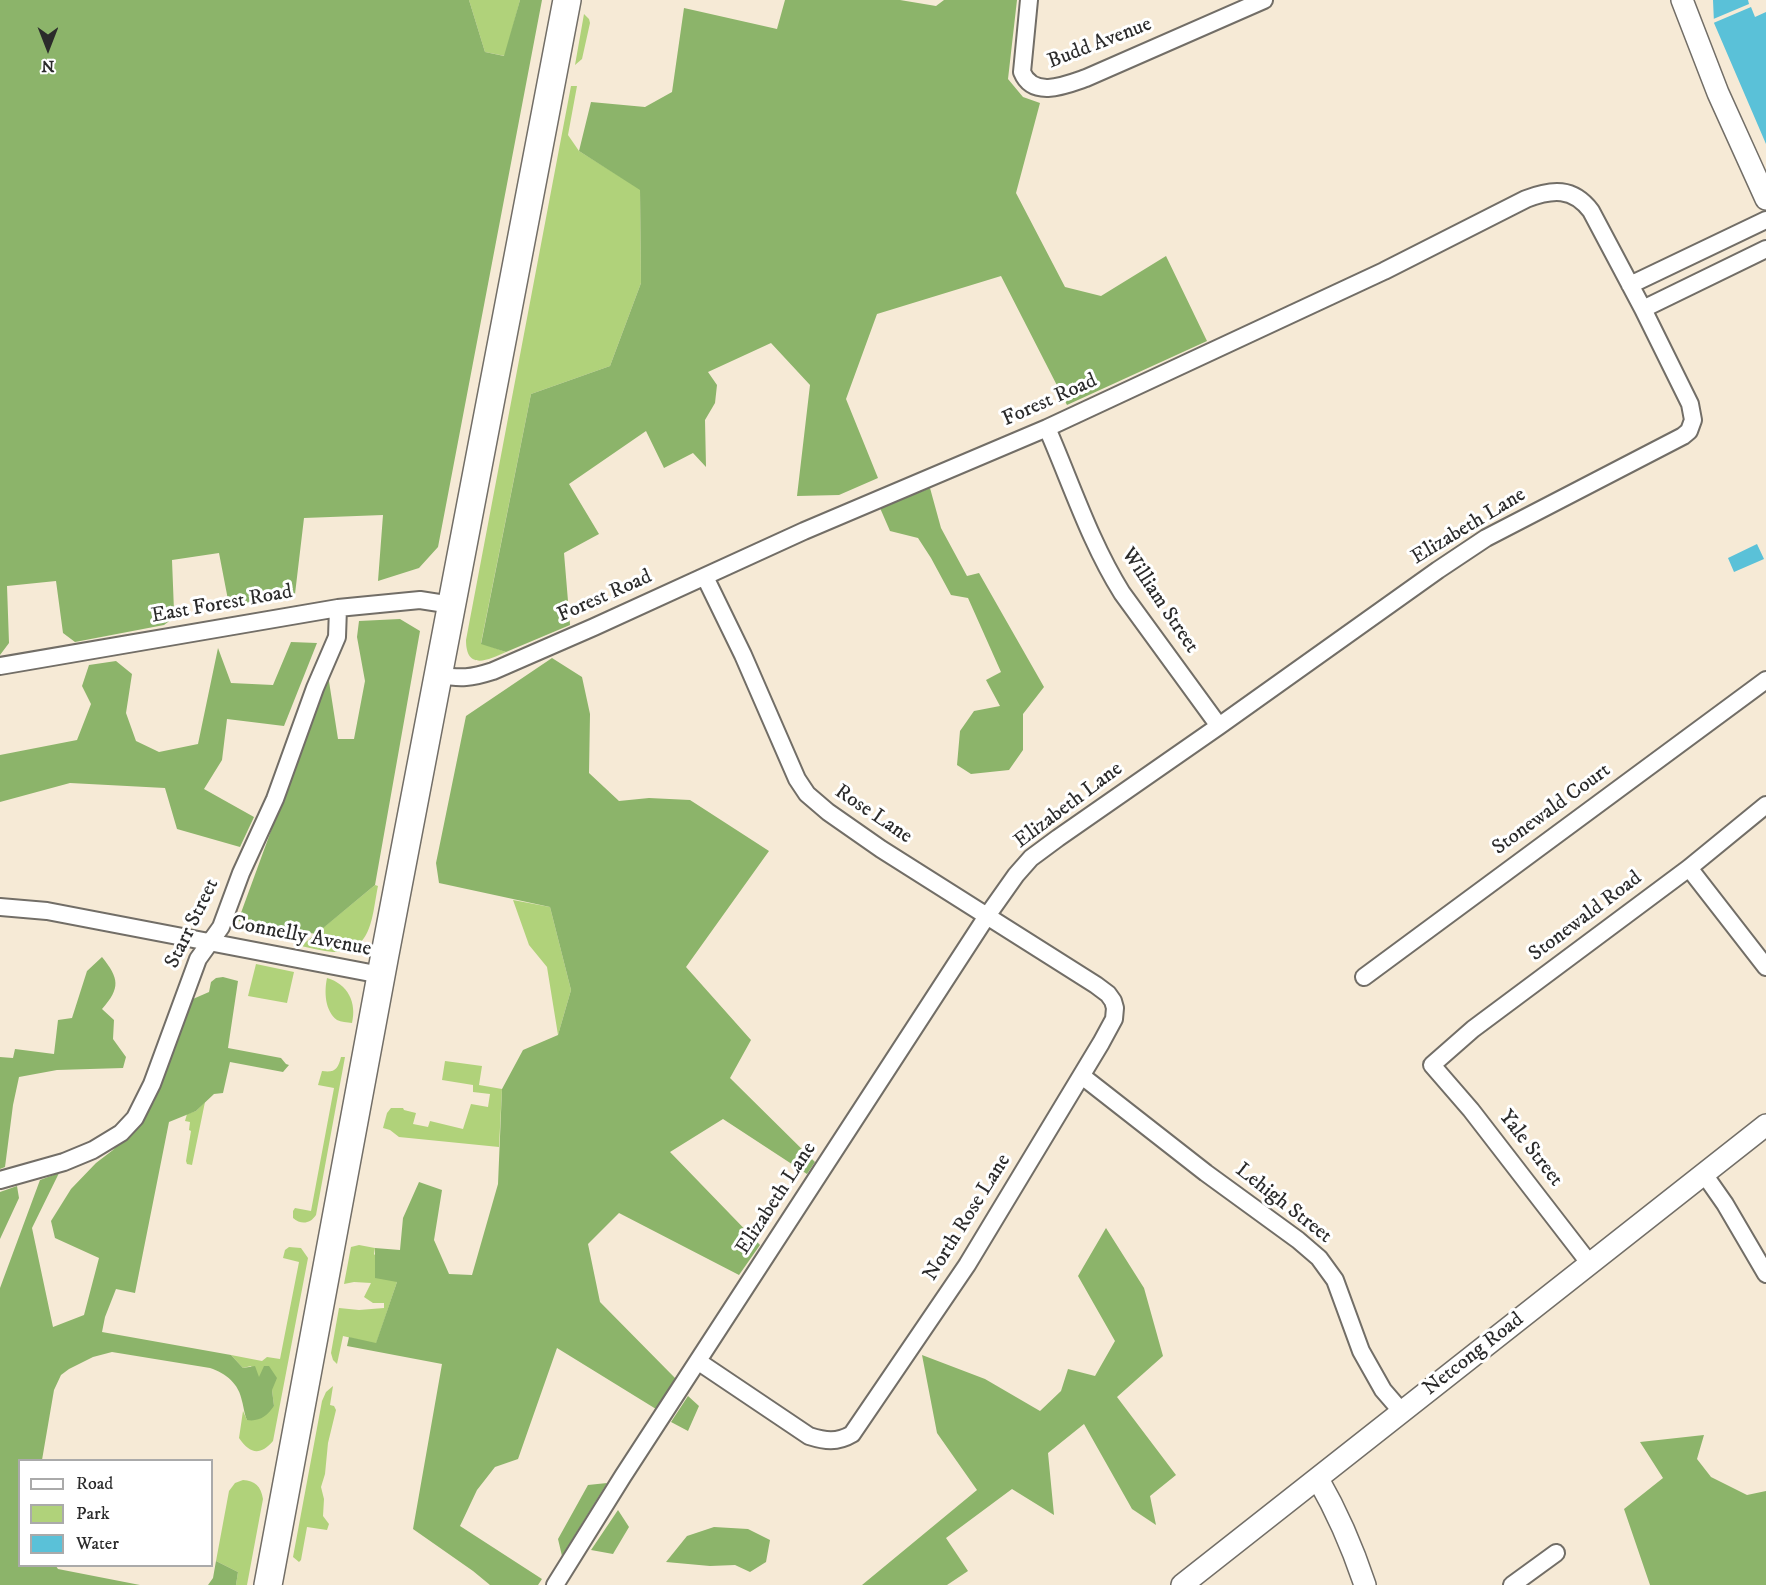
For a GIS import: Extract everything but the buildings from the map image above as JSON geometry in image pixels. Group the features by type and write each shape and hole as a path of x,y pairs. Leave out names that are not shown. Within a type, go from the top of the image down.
{"main road":[{"path":"268,1585 381,975 567,0"}],"street":[{"name":"Budd Avenue","path":"1029,0 1022,72 1031,83 1045,88 1062,86 1086,78 1264,0"},
{"path":"1682,0 1718,93 1766,199"},
{"name":"Forest Road","path":"438,675 467,678 493,671 804,531 1047,428 1384,271 1538,195 1562,192 1583,201 1592,211 1630,285"},
{"path":"1630,285 1766,220"},
{"path":"1643,309 1766,249"},
{"name":"Elizabeth Lane","path":"555,1585 623,1476 987,916 1031,858 1486,538 1686,434 1693,420 1690,404 1630,285"},
{"name":"William Street","path":"1047,428 1099,553 1111,575 1219,726"},
{"name":"Rose Lane","path":"705,577 743,655 797,779 807,794 828,813 1096,985 1108,994 1115,1004"},
{"name":"East Forest Road","path":"0,666 338,608 420,600 452,604"},
{"name":"Starr Street","path":"0,1180 73,1159 114,1138 130,1125 152,1084 198,958 221,927 274,799 315,688 337,637 338,608"},
{"name":"Stonewald Court","path":"1364,977 1766,680"},
{"name":"Stonewald Road","path":"1432,1065 1473,1029 1689,868 1766,805"},
{"path":"1689,868 1766,967"},
{"name":"Connelly Avenue","path":"0,907 47,911 381,975"},
{"name":"North Rose Lane","path":"699,1362 809,1436 836,1441 852,1434 967,1265 1082,1076 1114,1019 1115,1004"},
{"name":"Yale Street","path":"1432,1065 1471,1110 1590,1264"},
{"name":"Lehigh Street","path":"1082,1076 1319,1258 1335,1280 1361,1351 1383,1390 1402,1412"},
{"name":"Netcong Road","path":"1182,1585 1766,1125"},
{"path":"1704,1174 1725,1204 1766,1274"},
{"path":"1318,1479 1327,1494 1365,1585"},
{"path":"1512,1585 1556,1552"}],"green space":[{"path":"0,0 469,0 485,52 504,56 520,0 542,0 438,547 419,568 378,581 383,515 304,518 295,594 264,601 229,605 219,553 172,560 174,611 172,619 164,625 75,642 63,633 56,581 7,586 9,643 0,655"},
{"path":"469,0 520,0 505,56 485,52"},
{"path":"785,0 900,0 936,6 944,0 1017,0 1008,79 1023,97 1040,103 1016,193 1065,287 1101,296 1166,256 1207,341 1067,405 1001,276 877,314 846,399 878,478 839,495 797,496 810,385 771,343 708,372 717,385 715,403 705,420 706,467 693,453 664,468 646,431 569,484 599,534 564,553 570,625 506,652 481,644 531,394 610,366 641,283 640,190 579,151 591,102 645,107 672,92 684,8 777,29"},
{"path":"584,14 590,23 582,59 575,65"},
{"path":"571,86 577,86 568,135 579,151 640,189 641,283 610,366 531,394 481,643 506,652 479,661 470,656 466,640"},
{"path":"930,488 941,528 967,576 979,573 1044,687 1023,714 1023,750 1009,770 971,774 957,765 960,731 974,711 1000,706 986,680 1001,672 968,598 951,595 918,538 890,531 880,508"},
{"path":"400,619 420,631 375,885 316,934 238,921 328,675 338,739 354,739 365,681 357,637 359,621"},
{"path":"291,642 317,643 284,726 227,719 222,760 204,789 254,817 240,847 177,829 165,788 70,783 0,802 0,755 77,740 91,704 82,686 89,665 116,661 132,674 126,713 136,741 159,752 198,744 218,648 231,683 273,685"},
{"path":"552,658 582,677 590,714 589,773 619,801 649,798 690,800 769,851 686,967 751,1040 730,1078 815,1162 807,1174 723,1119 670,1152 760,1245 739,1275 619,1213 588,1244 600,1302 676,1379 656,1409 557,1348 518,1459 495,1467 477,1490 460,1526 542,1579 538,1585 490,1585 413,1529 442,1364 347,1346 349,1337 376,1343 397,1282 375,1278 375,1248 400,1250 403,1218 419,1182 442,1190 434,1240 449,1274 472,1275 498,1184 502,1089 523,1050 558,1035 571,990 550,907 439,883 436,863 466,716"},
{"path":"375,885 378,886 372,920 363,939 356,946 346,951 333,952 301,946"},
{"path":"513,900 550,907 571,990 558,1035 547,967 529,945"},
{"path":"102,957 112,971 116,983 112,995 102,1009 114,1020 113,1039 126,1057 123,1068 57,1070 19,1077 5,1167 0,1169 0,1057 13,1058 15,1049 54,1054 58,1020 72,1018 87,971"},
{"path":"256,964 294,972 287,1003 248,996"},
{"path":"223,977 238,981 228,1048 281,1058 289,1065 283,1072 230,1062 223,1093 214,1094 196,1111 169,1122 135,1293 116,1289 102,1332 231,1355 243,1368 255,1366 259,1377 264,1366 269,1366 277,1378 272,1390 274,1406 262,1418 247,1420 235,1384 226,1376 210,1368 112,1352 93,1357 69,1369 61,1375 54,1390 42,1459 18,1459 18,1567 57,1567 140,1585 0,1585 0,1288 40,1180 59,1173 32,1228 53,1327 84,1315 99,1258 55,1238 51,1221 71,1189 96,1163 113,1150 154,1102 159,1080 186,1002 209,992 211,982"},
{"path":"327,978 340,985 349,995 353,1008 352,1023 337,1020 330,1012 326,995"},
{"path":"341,1057 345,1057 316,1215 308,1222 299,1222 293,1218 295,1208 311,1211 334,1088 318,1085 322,1071 335,1069"},
{"path":"445,1061 482,1066 479,1085 502,1089 499,1147 399,1137 383,1128 387,1113 391,1108 403,1108 416,1113 413,1124 428,1127 430,1121 463,1129 471,1104 488,1107 490,1094 473,1092 473,1085 442,1080"},
{"path":"205,1102 192,1165 187,1164 191,1131 189,1130 190,1122 185,1121 187,1114 196,1111"},
{"path":"17,1186 19,1198 0,1239 0,1192"},
{"path":"1106,1228 1144,1288 1163,1356 1117,1397 1176,1475 1150,1496 1156,1525 1132,1509 1084,1424 1048,1453 1054,1515 1012,1489 946,1538 968,1571 947,1585 862,1585 977,1490 937,1433 922,1355 985,1379 1040,1411 1061,1391 1068,1369 1095,1376 1115,1341 1078,1276"},
{"path":"359,1245 375,1248 374,1254 397,1282 376,1344 343,1336 337,1364 331,1353 339,1308 359,1310 384,1308 384,1303 373,1303 364,1297 371,1283 344,1284 351,1247"},
{"path":"289,1247 301,1248 308,1258 273,1441 264,1449 255,1451 247,1447 239,1438 243,1411 247,1420 274,1406 272,1390 265,1366 259,1379 251,1366 243,1368 231,1355 262,1361 267,1357 280,1359 299,1262 283,1258 285,1250"},
{"path":"333,1386 330,1405 336,1410 321,1487 324,1499 323,1516 329,1524 327,1530 307,1527 299,1562 293,1557 322,1401 326,1392"},
{"path":"688,1396 699,1406 688,1431 671,1422"},
{"path":"1704,1435 1697,1459 1711,1477 1747,1495 1766,1491 1766,1585 1650,1585 1624,1509 1663,1478 1640,1442"},
{"path":"243,1480 257,1485 263,1499 247,1585 236,1585 238,1572 216,1561 229,1491 235,1483"},
{"path":"607,1483 562,1556 558,1539 588,1485"},
{"path":"618,1510 629,1527 613,1554 591,1550"},
{"path":"714,1527 748,1529 770,1540 766,1562 750,1572 735,1565 710,1566 666,1562 687,1536"},
{"path":"216,1561 238,1572 236,1585 208,1585 213,1578"}],"water":[{"path":"1713,0 1766,0 1766,144 1714,23"},
{"path":"1757,544 1764,559 1734,572 1728,558"}],"pier":[{"path":"1748,0 1766,0 1766,12 1755,17 1751,7 1711,24 1711,20 1749,4"}]}
